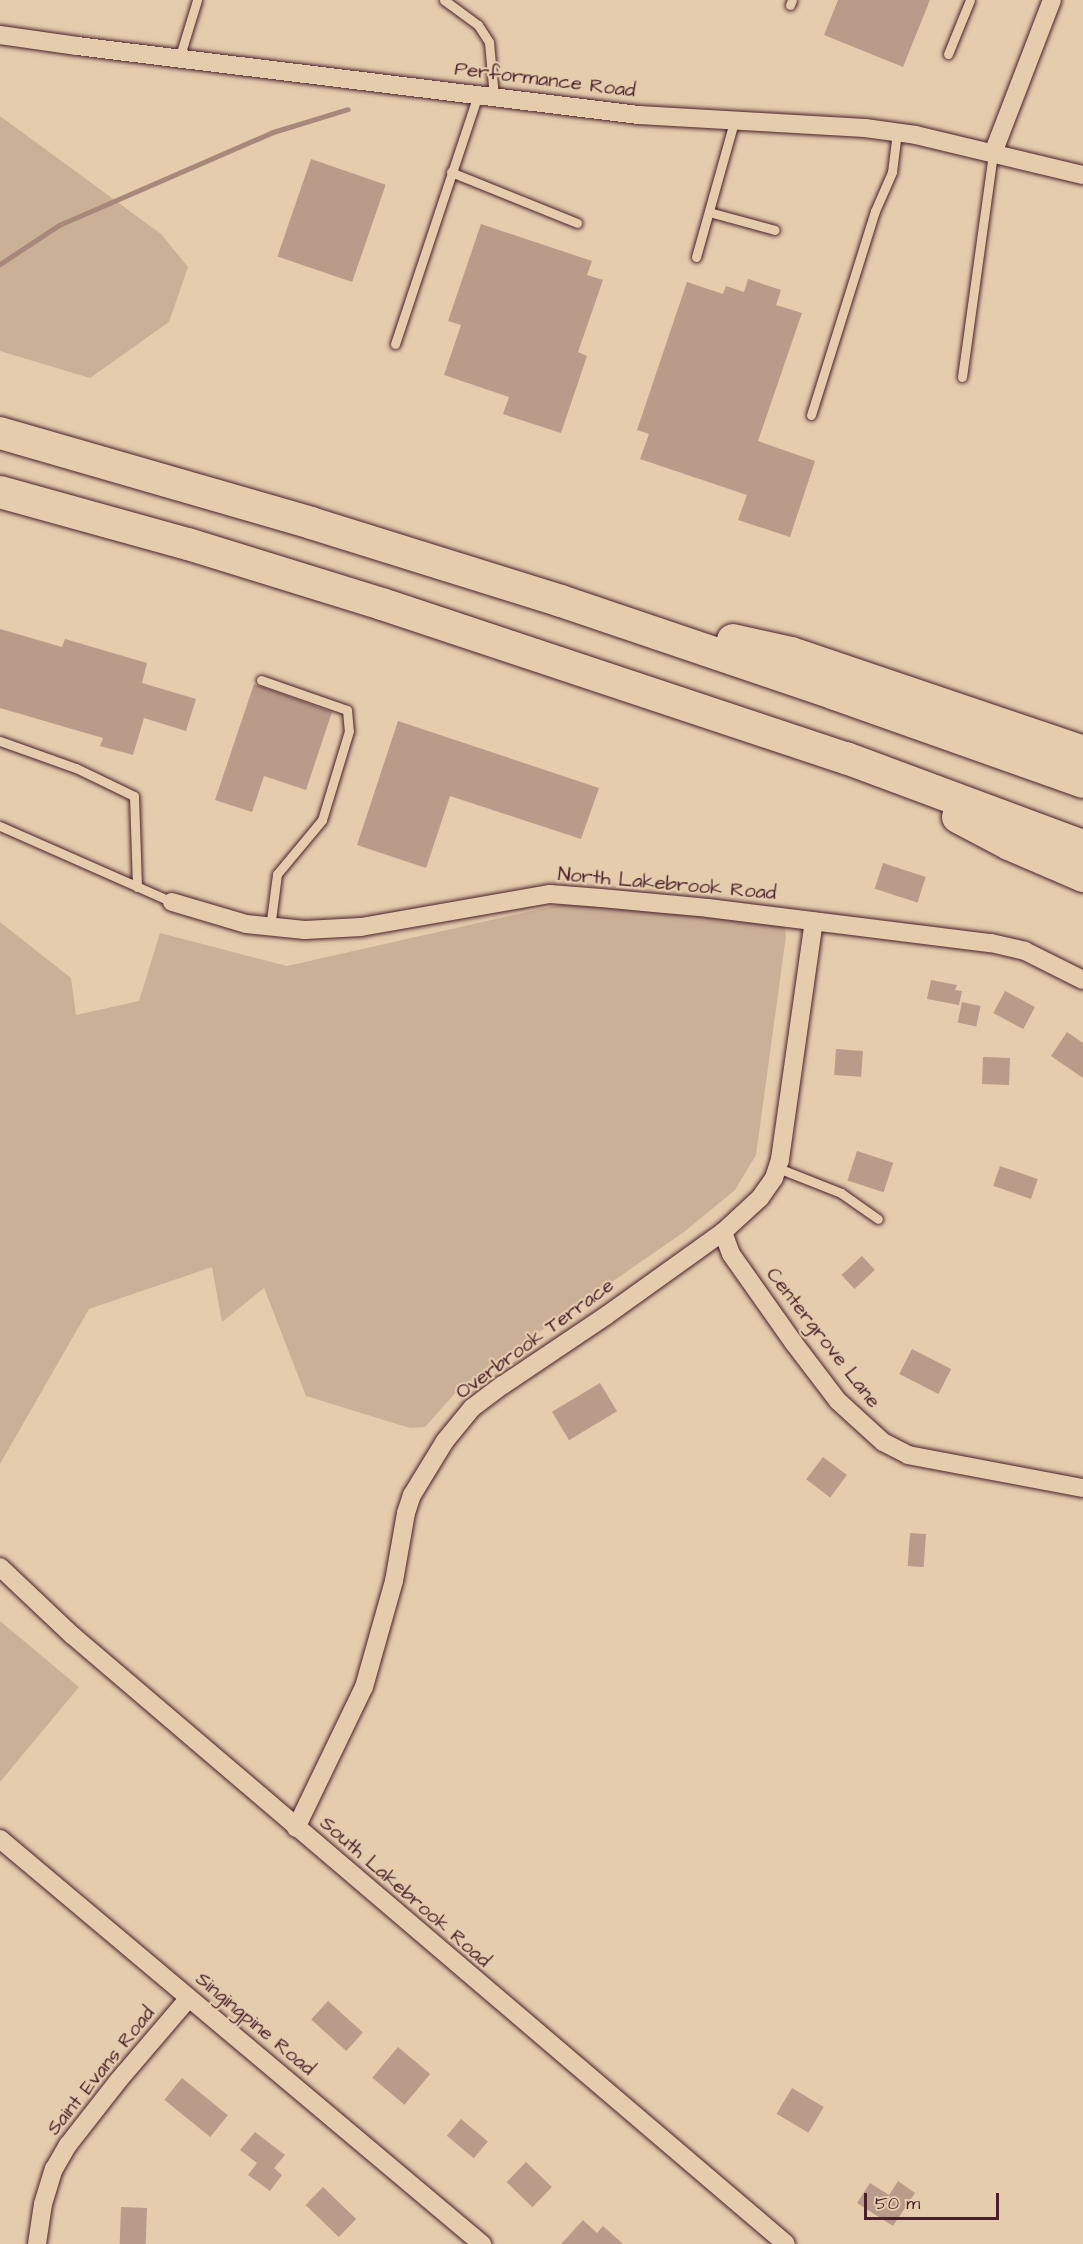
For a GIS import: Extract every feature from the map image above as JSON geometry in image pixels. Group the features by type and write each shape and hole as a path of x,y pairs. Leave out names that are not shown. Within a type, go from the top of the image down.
{"highway":[{"path":"0,433 311,523 561,601 835,694 1083,782"},
{"path":"0,492 188,544 370,600 846,758 1083,846"},
{"path":"561,601 790,653 1083,752"},
{"path":"846,758 1009,844 1083,876"}],"street":[{"path":"993,153 1052,0"},
{"name":"Performance Road","path":"0,35 179,59 639,114 897,132 1083,175"},
{"name":"North Lakebrook Road","path":"172,902 270,928 305,930 361,927 550,894 708,908 1012,947 1083,980"},
{"name":"Overbrook Terrace","path":"297,1828 364,1688 394,1581 406,1513 412,1495 444,1441 472,1408 723,1232 770,1186 778,1168 814,921"},
{"name":"Centergrove Lane","path":"723,1232 731,1254 838,1401 883,1442 908,1455 1083,1488"},
{"name":"South Lakebrook Road","path":"0,1567 72,1635 786,2244"},
{"name":"Singingpine Road","path":"0,1839 482,2244"},
{"name":"Saint Evans Road","path":"37,2244 43,2204 54,2169 68,2145 118,2081 189,1998"}],"lane":[{"path":"179,59 197,0"},
{"path":"395,344 451,172 486,96 489,42 478,25 444,0"},
{"path":"948,54 970,0"},
{"path":"696,257 734,122"},
{"path":"811,415 875,211 892,172 897,132"},
{"path":"962,377 993,153"},
{"path":"451,172 577,223"},
{"path":"709,212 775,230"},
{"path":"261,680 347,710 349,731 322,820 277,874 270,928"},
{"path":"0,741 76,768 134,796 137,886"},
{"path":"0,826 172,902"},
{"path":"778,1168 841,1193 878,1219"}],"shaded area":[{"path":"0,116 161,234 188,267 169,322 90,378 0,351"},
{"path":"576,901 784,923 786,936 756,1155 735,1190 684,1232 457,1391 425,1427 410,1428 306,1396 264,1288 222,1322 212,1267 89,1309 0,1464 0,922 71,978 76,1015 139,1001 160,933 287,966"},
{"path":"0,1621 79,1687 0,1782"}],"building":[{"path":"838,0 930,0 903,67 824,35"},
{"path":"311,159 386,185 352,282 277,256"},
{"path":"481,224 592,261 587,275 603,280 578,352 587,356 561,433 503,414 509,397 444,375 461,325 448,321"},
{"path":"748,279 781,290 776,305 802,313 758,441 815,461 790,537 738,520 747,495 640,459 649,434 637,430 687,282 723,294 726,286 744,292"},
{"path":"0,629 62,647 65,639 147,663 142,683 196,699 186,731 144,718 133,755 100,746 103,738 0,708"},
{"path":"254,684 332,712 306,790 264,776 252,812 215,800"},
{"path":"398,721 599,788 581,839 450,796 426,868 357,845"},
{"path":"883,863 926,877 917,903 875,889"},
{"path":"931,980 957,985 955,990 962,991 959,1005 927,999"},
{"path":"1005,991 1035,1007 1023,1029 993,1013"},
{"path":"962,1002 981,1006 976,1026 958,1023"},
{"path":"1067,1032 1083,1043 1083,1078 1051,1056"},
{"path":"836,1049 863,1051 861,1077 834,1075"},
{"path":"983,1057 1010,1058 1009,1085 982,1084"},
{"path":"857,1151 893,1163 884,1192 847,1180"},
{"path":"1000,1166 1038,1179 1031,1199 993,1186"},
{"path":"862,1256 875,1270 854,1289 842,1275"},
{"path":"912,1349 951,1369 938,1394 899,1374"},
{"path":"600,1383 617,1411 569,1440 552,1412"},
{"path":"823,1457 847,1475 830,1497 806,1479"},
{"path":"910,1533 926,1534 924,1567 908,1566"},
{"path":"328,2001 363,2032 346,2051 311,2020"},
{"path":"398,2047 430,2074 404,2105 372,2078"},
{"path":"182,2078 228,2115 210,2137 164,2100"},
{"path":"792,2088 824,2107 808,2133 777,2114"},
{"path":"461,2119 488,2141 474,2158 447,2136"},
{"path":"255,2132 285,2155 274,2168 282,2175 270,2191 248,2175 257,2163 240,2150"},
{"path":"526,2162 552,2187 532,2207 507,2182"},
{"path":"898,2181 915,2193 893,2226 857,2203 870,2183 889,2195"},
{"path":"323,2187 356,2219 339,2237 306,2205"},
{"path":"121,2207 147,2208 146,2244 120,2244"},
{"path":"583,2220 597,2233 603,2226 623,2244 561,2244"}],"waterway":[{"path":"0,264 59,225 273,132 348,109"}]}
